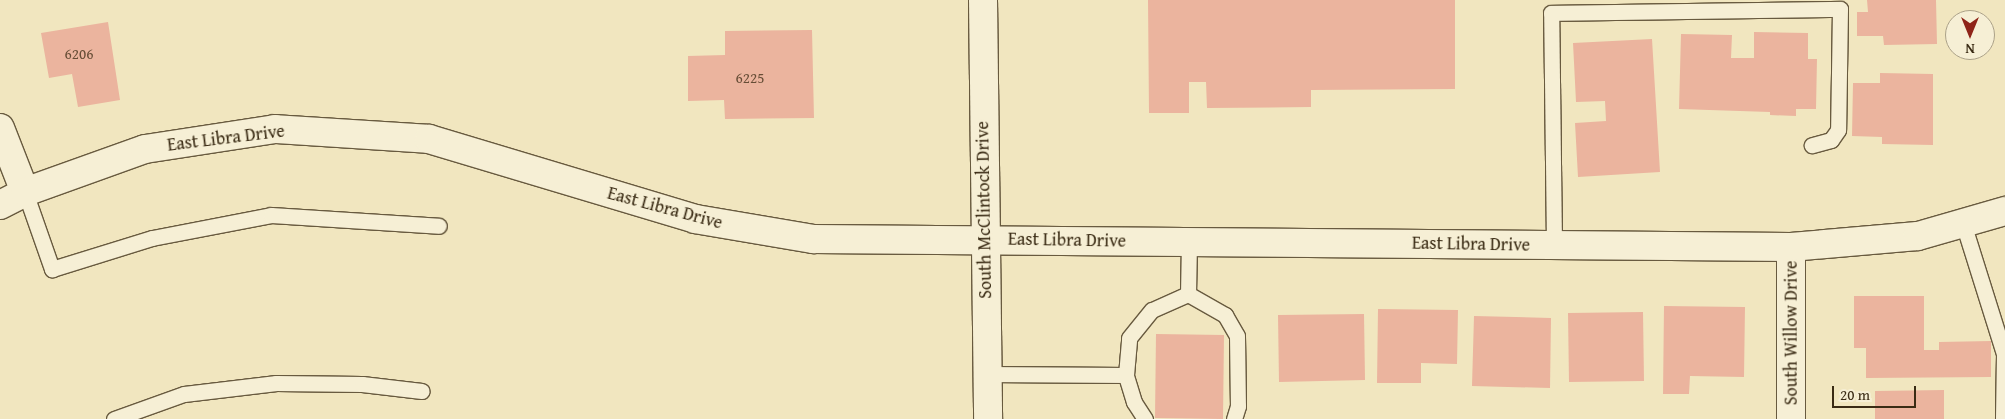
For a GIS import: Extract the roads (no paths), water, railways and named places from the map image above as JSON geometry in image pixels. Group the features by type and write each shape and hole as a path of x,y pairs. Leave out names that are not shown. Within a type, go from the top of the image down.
{"street":[{"name":"South McClintock Drive","path":"982,0 983,239 988,419"},
{"path":"0,128 25,192"},
{"name":"East Libra Drive","path":"0,205 25,192 145,149 275,129 429,139 695,219 813,239 1791,247 1918,236 2005,211"},
{"name":"South Willow Drive","path":"1791,247 1791,419"}],"lane":[{"path":"1554,244 1550,12 1840,4 1838,130 1831,140 1812,145"},
{"path":"25,192 52,269 152,238 271,215 439,226"},
{"path":"1963,224 2004,354 2004,419"},
{"path":"1188,294 1189,242"},
{"path":"1145,419 1134,402 1126,375 1129,338 1152,310 1188,294"},
{"path":"1188,294 1225,315 1237,336 1238,406 1234,419"},
{"path":"986,374 1126,375"},
{"path":"114,419 184,394 276,382 362,384 422,391"}]}
